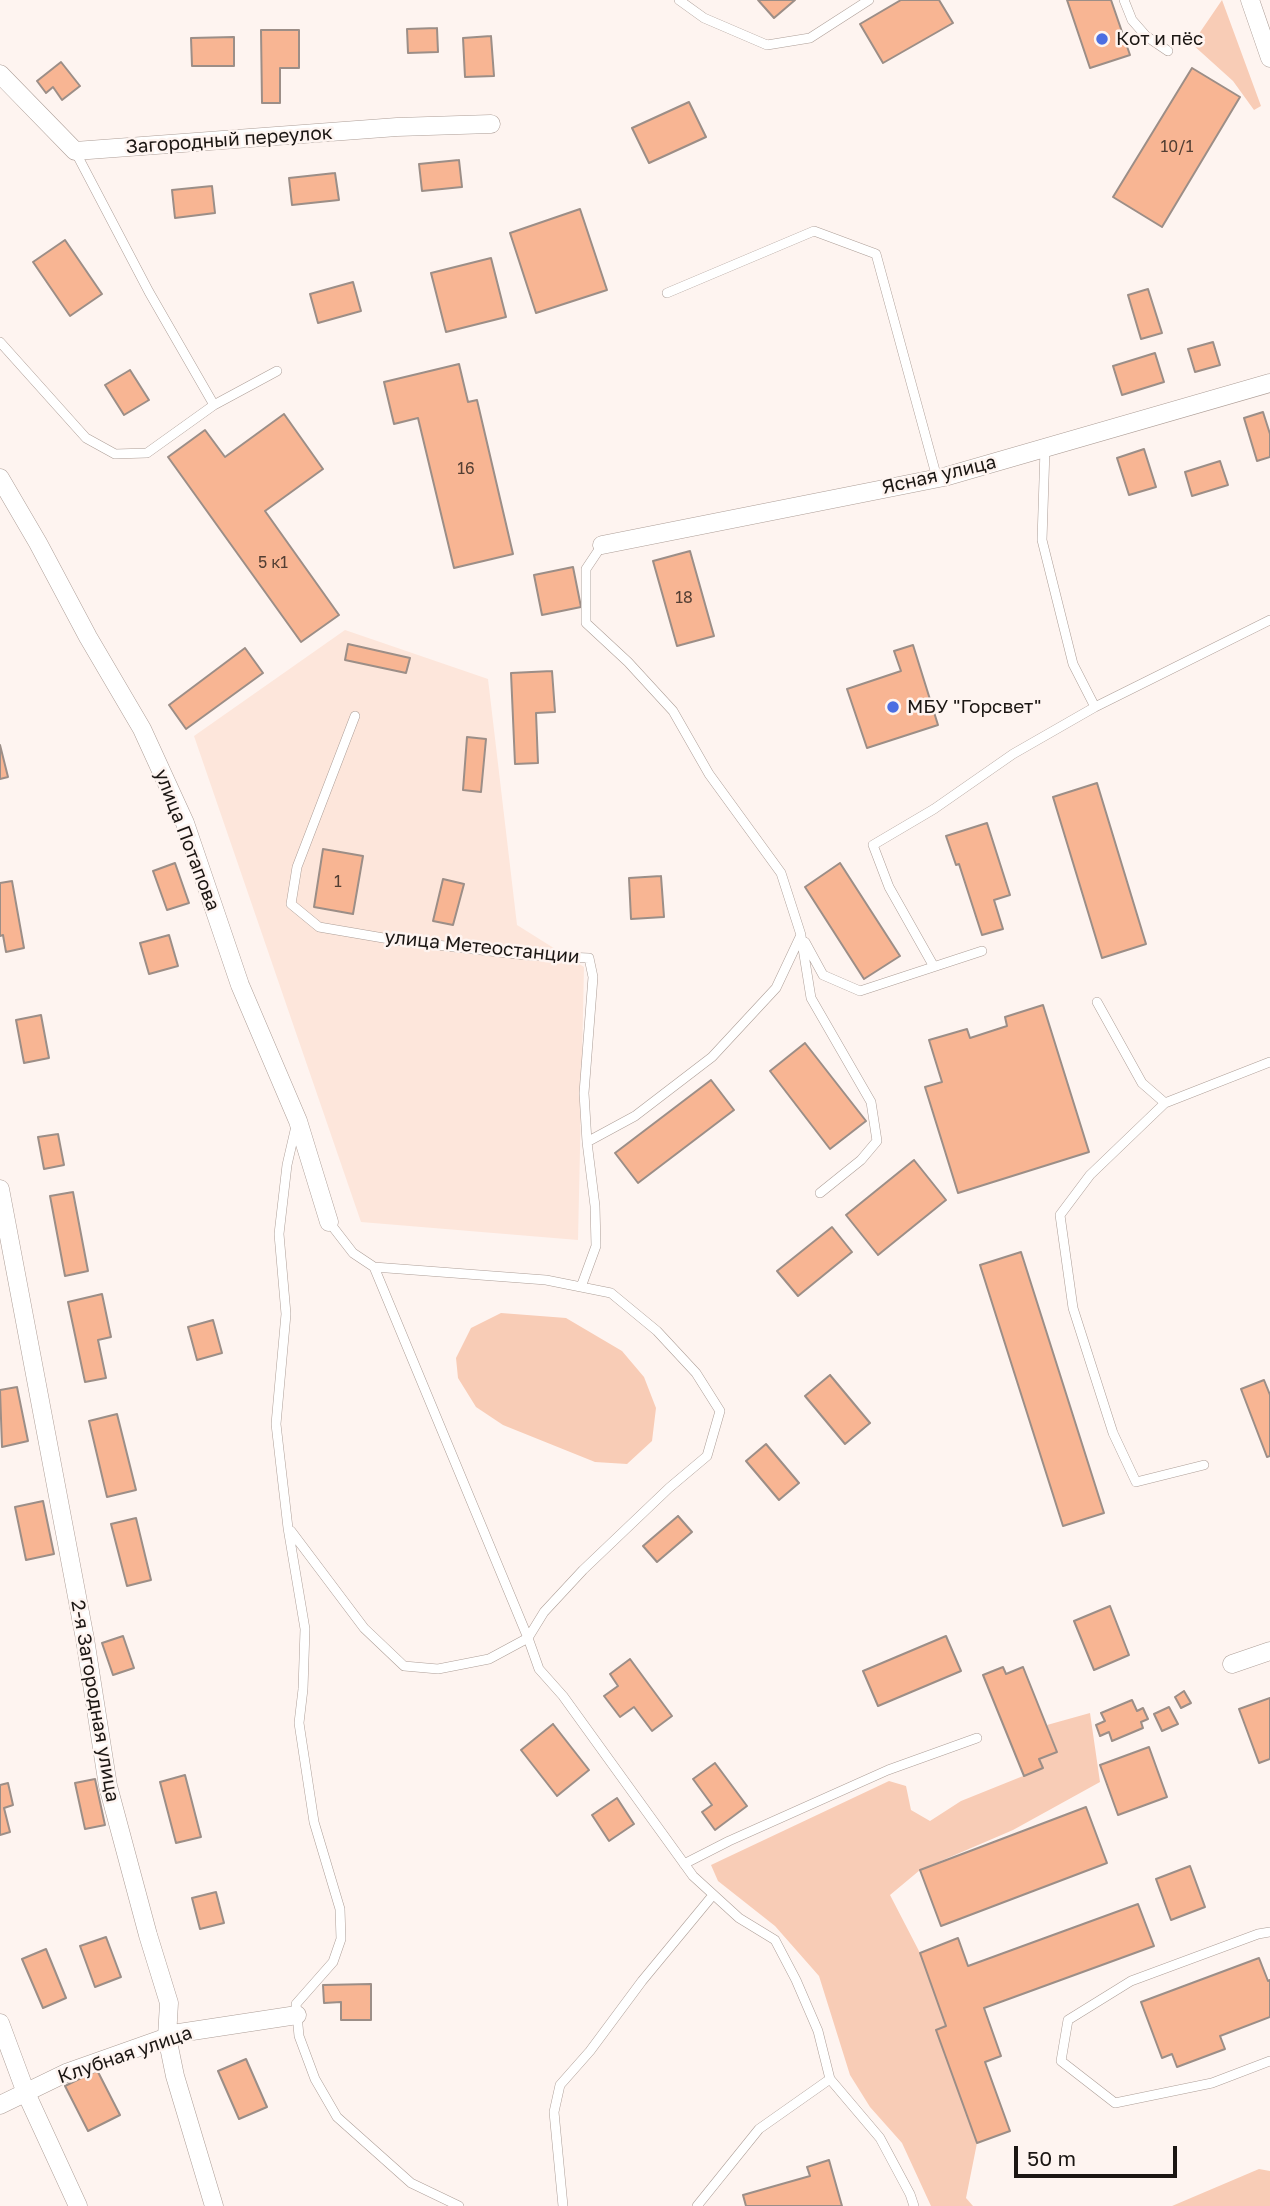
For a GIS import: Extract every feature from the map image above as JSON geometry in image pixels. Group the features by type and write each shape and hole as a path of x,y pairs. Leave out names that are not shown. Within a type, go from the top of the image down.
{"street":[{"path":"1250,0 1270,58"},
{"path":"0,74 75,151"},
{"name":"Загородный переулок","path":"75,151 397,127 491,124"},
{"name":"Ясная улица","path":"602,545 937,478 1270,383"},
{"name":"улица Потапова","path":"0,478 142,729 185,823 240,985 298,1121 329,1222"},
{"name":"2-я Загородная улица","path":"0,1189 85,1639 108,1786 169,2003 167,2037 175,2076 214,2206"},
{"path":"1232,1664 1270,1651"},
{"name":"Клубная улица","path":"0,2105 66,2073 179,2033 296,2015"},
{"path":"0,2023 26,2093 78,2206"}],"lane":[{"path":"680,0 704,18 767,45 810,38 869,0"},
{"path":"1124,0 1132,20 1146,36 1168,51"},
{"path":"75,151 149,292 214,405"},
{"path":"667,293 814,231 876,254 937,478"},
{"path":"0,342 86,439 115,454 147,453 214,405 277,372"},
{"path":"1045,449 1042,540 1073,664 1095,707"},
{"path":"602,545 586,569 586,623 628,662 673,711 709,774 781,873 801,935 811,998 871,1102 877,1141 861,1160 820,1193"},
{"path":"933,965 889,887 873,845 934,809 1013,754 1095,707 1270,620"},
{"name":"улица Метеостанции","path":"355,716 297,867 291,904 319,927 401,941 525,955 589,958 593,977 584,1093 595,1206 596,1246 581,1287"},
{"path":"801,935 823,975 860,991 982,951"},
{"path":"587,1142 635,1116 712,1057 776,988 801,935"},
{"path":"1097,1002 1142,1083 1165,1103"},
{"path":"1204,1465 1136,1482 1113,1433 1073,1308 1060,1215 1090,1175 1165,1103 1270,1062"},
{"path":"298,1121 287,1165 279,1234 286,1314 276,1424 288,1528 305,1629 299,1723 314,1822 340,1909 341,1939 333,1962 296,2004 299,2036 315,2079 337,2118 411,2183 459,2206"},
{"path":"288,1528 364,1628 404,1665 438,1669 489,1659 528,1638 544,1612 583,1570 669,1488 707,1456 720,1411 696,1373 657,1331 611,1293 547,1280 374,1267 353,1252 329,1222"},
{"path":"374,1267 539,1669 563,1696 693,1876 739,1918 775,1940 818,2031 830,2079 880,2138 914,2206"},
{"path":"684,1864 888,1770 977,1738"},
{"path":"563,2206 554,2112 560,2085 590,2052 642,1981 713,1895"},
{"path":"1270,1932 1258,1934 1131,1981 1068,2020 1061,2061 1115,2103 1212,2083 1270,2061"},
{"path":"697,2206 759,2129 830,2079"}],"shaded area":[{"path":"1222,0 1261,106 1254,110 1233,81 1192,44"},
{"path":"345,630 488,679 517,925 584,967 578,1240 361,1222 194,736"},
{"path":"501,1313 566,1318 622,1351 644,1377 656,1408 652,1441 627,1464 595,1462 503,1425 476,1407 458,1378 456,1358 471,1328"},
{"path":"1090,1713 1100,1782 1013,1830 920,1870 890,1895 920,1953 946,2026 936,2030 977,2143 966,2198 973,2206 931,2206 902,2143 870,2107 850,2075 819,1976 775,1926 718,1881 711,1865 889,1781 906,1786 911,1810 930,1821 961,1801 1043,1768 1039,1759 1057,1751 1047,1725"},
{"path":"1259,2169 1270,2171 1270,2206 1172,2206"}],"building":[{"path":"758,0 795,0 774,18"},
{"path":"901,0 939,0 953,23 883,63 860,24"},
{"name":"Кот и пёс","path":"1067,0 1111,0 1130,55 1090,68"},
{"path":"437,28 438,52 408,53 407,29"},
{"path":"261,30 299,30 299,68 280,68 280,103 262,103"},
{"path":"491,36 494,76 465,77 463,38"},
{"path":"234,37 234,66 192,66 191,38"},
{"path":"61,62 80,86 62,100 53,87 46,93 37,81"},
{"path":"1192,68 1240,97 1162,227 1113,197"},
{"path":"689,102 706,137 649,163 632,128"},
{"path":"459,160 462,187 422,191 419,164"},
{"path":"335,173 339,200 292,205 289,178"},
{"path":"212,186 215,213 175,218 172,190"},
{"path":"580,209 607,290 536,313 510,233"},
{"path":"65,240 102,294 70,316 33,262"},
{"path":"491,258 506,317 446,332 431,273"},
{"path":"353,282 361,311 318,323 310,294"},
{"path":"1148,289 1162,333 1141,339 1128,295"},
{"path":"1213,342 1220,365 1195,372 1188,349"},
{"path":"1155,353 1164,382 1122,395 1113,366"},
{"path":"459,364 468,402 477,400 513,554 454,568 418,418 394,424 384,382"},
{"path":"130,370 149,400 124,415 105,385"},
{"path":"1263,412 1270,434 1270,457 1257,461 1244,418"},
{"path":"284,414 323,469 265,511 339,615 301,642 168,457 205,430 225,457"},
{"path":"1144,449 1156,487 1129,495 1117,458"},
{"path":"1220,461 1228,485 1192,496 1185,472"},
{"path":"690,551 714,636 677,646 653,561"},
{"path":"573,567 581,607 542,615 534,575"},
{"path":"348,644 410,658 406,673 345,660"},
{"name":"МБУ \"Горсвет\"","path":"913,645 938,725 867,748 847,689 901,671 894,651"},
{"path":"245,648 263,673 186,729 169,705"},
{"path":"552,671 555,712 536,713 538,763 515,764 511,673"},
{"path":"467,737 486,739 481,792 463,790"},
{"path":"0,745 8,777 0,779"},
{"path":"1097,783 1146,944 1102,958 1053,797"},
{"path":"987,823 1010,895 994,900 1003,929 982,935 959,864 956,865 946,836"},
{"path":"323,849 363,856 353,914 314,907"},
{"path":"175,863 189,903 167,910 153,871"},
{"path":"840,863 900,956 864,979 805,887"},
{"path":"661,876 664,917 631,919 629,878"},
{"path":"443,879 464,884 453,925 433,921"},
{"path":"12,881 24,948 6,952 3,935 0,936 0,883"},
{"path":"169,935 178,966 149,974 140,943"},
{"path":"1043,1005 1089,1152 958,1193 925,1087 942,1082 929,1040 967,1029 970,1038 1007,1026 1005,1017"},
{"path":"41,1015 49,1058 24,1063 16,1020"},
{"path":"805,1043 866,1121 830,1149 770,1071"},
{"path":"711,1080 734,1110 638,1183 615,1153"},
{"path":"58,1134 64,1165 44,1169 38,1137"},
{"path":"914,1160 946,1200 878,1255 846,1215"},
{"path":"73,1192 88,1271 65,1276 50,1196"},
{"path":"832,1227 852,1252 798,1296 777,1271"},
{"path":"1021,1252 1104,1513 1063,1526 980,1265"},
{"path":"102,1294 111,1337 98,1340 106,1378 85,1382 68,1302"},
{"path":"213,1320 222,1353 197,1360 188,1327"},
{"path":"830,1375 870,1423 845,1444 805,1396"},
{"path":"1264,1380 1270,1395 1270,1456 1267,1457 1241,1389"},
{"path":"17,1387 28,1441 2,1447 0,1390"},
{"path":"117,1414 136,1490 107,1497 89,1421"},
{"path":"766,1444 799,1483 779,1500 746,1461"},
{"path":"43,1501 54,1554 26,1560 15,1507"},
{"path":"678,1516 692,1532 657,1562 643,1546"},
{"path":"136,1518 151,1580 127,1586 111,1524"},
{"path":"1110,1606 1129,1655 1094,1670 1074,1621"},
{"path":"123,1636 134,1668 113,1675 102,1643"},
{"path":"946,1636 961,1671 878,1706 863,1671"},
{"path":"630,1659 672,1716 652,1731 634,1707 620,1717 604,1696 618,1686 610,1674"},
{"path":"1003,1667 1006,1674 1023,1667 1057,1752 1039,1759 1043,1768 1024,1776 983,1675"},
{"path":"1184,1691 1191,1703 1181,1708 1175,1697"},
{"path":"1270,1698 1270,1759 1259,1763 1239,1709"},
{"path":"1132,1700 1137,1711 1143,1708 1148,1719 1141,1722 1143,1728 1112,1741 1109,1732 1100,1736 1096,1725 1105,1721 1101,1713"},
{"path":"1169,1707 1178,1724 1162,1731 1154,1714"},
{"path":"553,1724 589,1770 557,1796 521,1750"},
{"path":"1149,1747 1167,1797 1118,1815 1100,1765"},
{"path":"715,1763 747,1806 715,1830 702,1812 712,1805 693,1779"},
{"path":"185,1775 201,1837 176,1843 160,1782"},
{"path":"95,1779 105,1825 85,1829 75,1783"},
{"path":"8,1783 13,1805 4,1808 10,1832 0,1835 0,1785"},
{"path":"617,1798 634,1824 609,1841 592,1815"},
{"path":"1086,1807 1107,1863 941,1926 920,1870"},
{"path":"1190,1866 1205,1907 1171,1920 1156,1879"},
{"path":"216,1892 224,1923 200,1929 192,1898"},
{"path":"1138,1904 1154,1946 984,2008 1001,2056 985,2062 1010,2131 977,2143 936,2030 946,2026 920,1953 958,1938 968,1966"},
{"path":"106,1937 121,1977 95,1987 80,1946"},
{"path":"46,1949 66,1998 43,2008 22,1959"},
{"path":"1259,1958 1268,1981 1270,1980 1270,2017 1220,2036 1225,2049 1177,2067 1172,2054 1162,2058 1141,2002"},
{"path":"371,1984 371,2020 341,2020 341,2002 324,2003 323,1985"},
{"path":"246,2059 267,2107 239,2119 218,2071"},
{"path":"97,2070 120,2115 88,2131 65,2086"},
{"path":"829,2160 842,2206 746,2206 743,2195 810,2176 807,2167"}],"place":[{"name":"Кот и пёс","path":"1102,39"},
{"name":"МБУ \"Горсвет\"","path":"893,707"}]}
